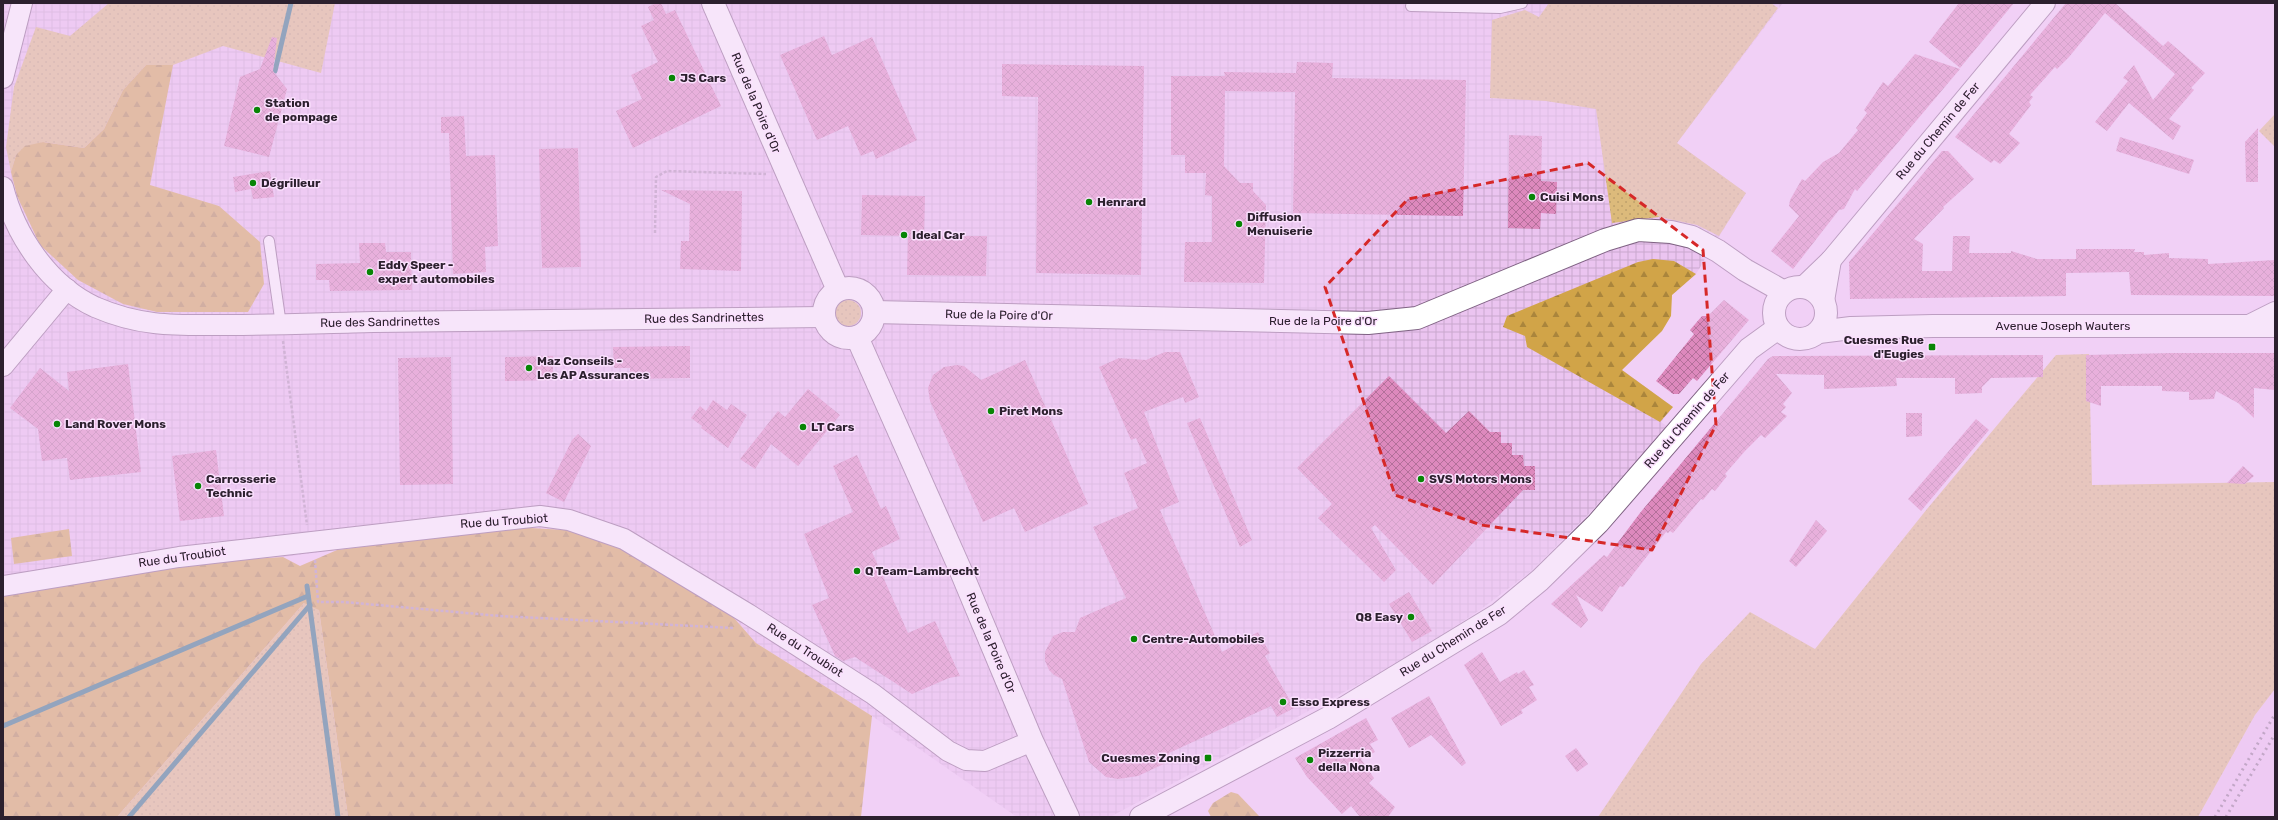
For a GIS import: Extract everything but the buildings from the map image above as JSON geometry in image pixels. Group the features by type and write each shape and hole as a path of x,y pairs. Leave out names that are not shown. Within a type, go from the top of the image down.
{"street":[{"path":"3,78 22,3"},
{"name":"Rue de la Poire d'Or","path":"713,3 838,290"},
{"name":"Rue du Chemin de Fer","path":"1788,294 1832,260 2045,3"},
{"name":"Rue des Sandrinettes","path":"3,186 13,218 26,243 47,269 67,288 93,306 142,323 163,325 281,325 823,317"},
{"name":"Rue de la Poire d'Or","path":"874,312 1368,322 1417,318 1605,240 1638,230 1671,232 1692,237 1718,251 1745,270 1788,294"},
{"name":"Rue du Chemin de Fer","path":"1823,317 1832,260"},
{"path":"3,366 67,288"},
{"path":"846,288 862,292 872,304 874,312 870,328 857,337 842,338 835,335 830,330 823,317 826,301 838,290 846,288"},
{"path":"1788,294 1819,294 1823,317 1811,337 1797,339 1785,334 1778,328 1774,311 1788,294"},
{"path":"2247,326 2275,312"},
{"name":"Avenue Joseph Wauters","path":"1823,317 1850,328 1933,326 2275,326"},
{"name":"Rue du Chemin de Fer","path":"1141,817 1328,718 1499,614 1540,580 1598,523 1749,349 1778,328"},
{"name":"Rue de la Poire d'Or","path":"857,337 960,569 1032,742 1068,817"},
{"name":"Rue du Troubiot","path":"3,586 179,556 311,540 540,516 569,520 624,539 748,614 873,694 948,751 966,760 985,760 1032,742"}],"lane":[{"path":"1411,6 1500,8 1522,3"},
{"path":"269,241 281,325"}],"path":[{"path":"655,233 656,177 667,171 787,174"},
{"path":"281,325 311,540 318,602 344,602 500,616 737,628 748,614"}],"highlighted area":[{"path":"1588,163 1703,250 1716,425 1652,550 1481,525 1395,495 1325,287 1408,199"}],"shaded area":[{"path":"3,3 1783,3 1677,143 1746,193 1696,274 1672,295 1622,370 1673,407 1661,422 1668,427 1587,516 1529,573 1480,610 1406,659 1110,817 1017,817 872,716 756,643 727,610 512,527 283,557 186,563 3,593"},
{"path":"109,3 335,3 321,73 223,46 173,65 146,65 123,90 104,129 84,148 43,142 16,155 11,172 6,147 14,87 36,27 70,36"},
{"path":"1549,3 1771,3 1778,8 1677,143 1746,193 1719,236 1697,225 1659,217 1612,223 1596,109 1546,101 1490,98 1492,20 1525,10 1539,17"},
{"path":"2275,114 2275,146 2274,146 2259,131"},
{"path":"848,300 857,304 861,313 857,322 848,326 839,322 835,313 839,304"},
{"path":"2089,354 2092,485 2275,482 2275,689 2255,715 2198,817 1598,817 1701,664 1750,612 1815,649 1927,509 2056,355"},
{"path":"361,588 319,610 348,817 117,817 304,603"},
{"path":"2275,689 2275,817 2198,817 2255,715"}],"green space":[{"path":"146,65 173,65 150,185 219,206 260,242 264,284 248,312 157,312 123,304 78,280 40,245 17,196 11,172 16,155 25,146 43,142 84,148 104,129 123,90"},
{"path":"1653,259 1674,261 1696,274 1672,295 1671,316 1662,331 1622,370 1673,407 1660,422 1527,347 1525,336 1503,327 1507,316 1638,262"},
{"path":"512,527 566,530 621,549 727,610 756,643 872,716 861,817 348,817 319,610 304,603 117,817 3,817 3,593 186,563 283,557 300,566 337,550"},
{"path":"69,529 72,556 14,564 11,538"},
{"path":"1231,792 1238,794 1260,817 1211,817 1208,811 1213,803"}],"waterway":[{"path":"275,71 291,3"},
{"path":"307,586 338,817"},
{"path":"3,726 308,596"},
{"path":"129,817 310,605"}],"railway":[{"path":"2215,817 2275,714"},
{"path":"2226,817 2275,734"}],"place":[{"name":"JS Cars","path":"672,78"},
{"name":"Station de pompage","path":"257,110"},
{"name":"Dégrilleur","path":"253,183"},
{"name":"Cuisi Mons","path":"1532,197"},
{"name":"Henrard","path":"1089,202"},
{"name":"Diffusion Menuiserie","path":"1239,224"},
{"name":"Ideal Car","path":"904,235"},
{"name":"Eddy Speer - expert automobiles","path":"370,272"},
{"name":"Cuesmes Rue d'Eugies","path":"1932,347"},
{"name":"Maz Conseils - Les AP Assurances","path":"529,368"},
{"name":"Piret Mons","path":"991,411"},
{"name":"Land Rover Mons","path":"57,424"},
{"name":"LT Cars","path":"803,427"},
{"name":"SVS Motors Mons","path":"1421,479"},
{"name":"Carrosserie Technic","path":"198,486"},
{"name":"Q Team-Lambrecht","path":"857,571"},
{"name":"Q8 Easy","path":"1411,617"},
{"name":"Centre-Automobiles","path":"1134,639"},
{"name":"Esso Express","path":"1283,702"},
{"name":"Cuesmes Zoning","path":"1208,758"},
{"name":"Pizzerria della Nona","path":"1310,760"}]}
